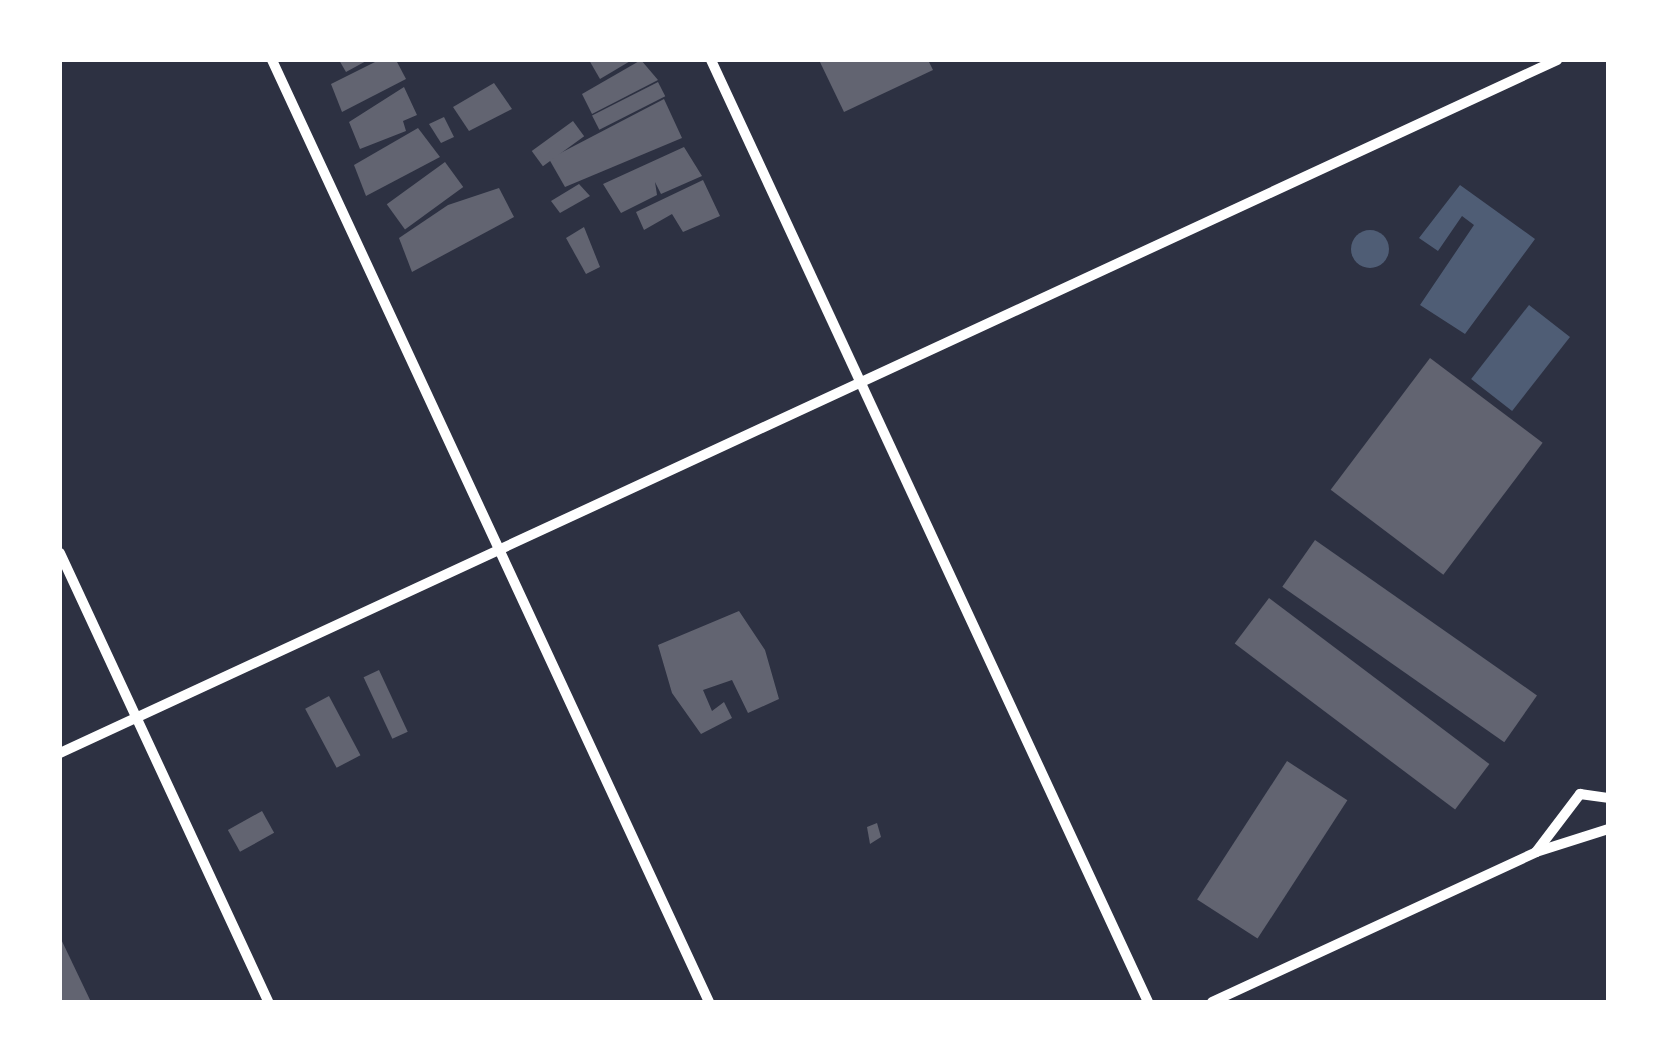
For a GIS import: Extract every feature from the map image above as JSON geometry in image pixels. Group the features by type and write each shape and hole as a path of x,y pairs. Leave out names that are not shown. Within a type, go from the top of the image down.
{"street":[{"path":"272,60 709,1002"},
{"path":"711,60 1148,1002"},
{"path":"60,753 502,556 1557,60"},
{"path":"60,553 263,1000"},
{"path":"1536,852 1580,794 1608,798"},
{"path":"1212,1002 1536,852 1608,829"}],"water":[{"path":"1460,185 1535,239 1465,334 1420,305 1474,225 1462,216 1438,251 1419,238"},
{"path":"1370,230 1383,236 1389,249 1383,262 1370,268 1357,262 1351,249 1357,236"},
{"path":"1529,305 1570,337 1512,411 1471,379"}],"building":[{"path":"339,60 368,60 346,72"},
{"path":"379,60 396,60 406,79 342,112 331,84"},
{"path":"589,60 632,60 600,79"},
{"path":"641,60 658,80 592,114 582,94"},
{"path":"819,60 928,60 933,70 844,112"},
{"path":"658,82 665,96 599,130 592,116"},
{"path":"494,83 512,109 469,131 453,107"},
{"path":"404,87 417,115 403,121 406,131 360,149 349,122"},
{"path":"664,99 682,138 565,187 549,159"},
{"path":"444,117 454,137 441,143 429,124"},
{"path":"573,121 584,136 543,166 532,151"},
{"path":"418,128 440,157 366,196 354,165"},
{"path":"684,147 702,176 661,194 655,182 657,195 621,213 603,184"},
{"path":"445,162 463,187 405,229 387,204"},
{"path":"703,180 720,216 683,232 672,214 644,230 636,212"},
{"path":"579,184 590,196 560,213 551,201"},
{"path":"499,188 514,217 412,272 399,238 448,205"},
{"path":"584,227 600,267 586,274 566,238"},
{"path":"1430,358 1543,443 1443,575 1331,490"},
{"path":"1315,540 1537,695 1504,742 1282,587"},
{"path":"1269,598 1489,764 1455,810 1235,644"},
{"path":"739,611 765,650 779,699 748,713 732,680 703,690 712,711 724,702 732,718 701,734 672,693 658,645"},
{"path":"379,670 408,732 392,739 364,677"},
{"path":"329,696 360,755 337,768 305,709"},
{"path":"1287,761 1347,800 1258,939 1197,899"},
{"path":"262,811 274,833 240,852 228,830"},
{"path":"877,823 881,837 870,844 867,827"},
{"path":"60,937 91,1002 60,1002"}]}
